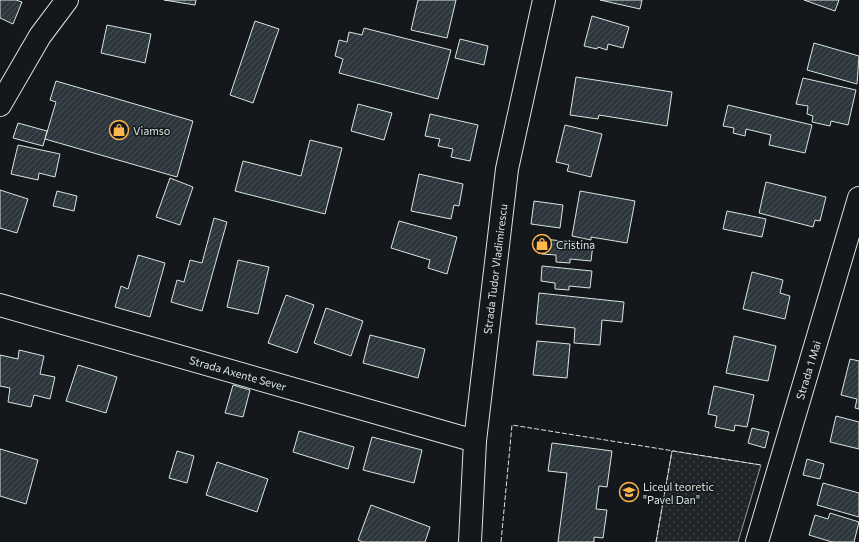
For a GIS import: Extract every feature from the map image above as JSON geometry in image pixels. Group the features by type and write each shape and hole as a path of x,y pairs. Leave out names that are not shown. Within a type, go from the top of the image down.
{"street":[{"path":"0,105 40,36 67,0"},
{"name":"Strada Tudor Vladimirescu","path":"470,542 475,441 507,169 544,0"},
{"name":"Strada 1 Mai","path":"757,542 859,198"},
{"name":"Strada Axente Sever","path":"0,305 475,441"}],"shaded area":[{"path":"672,451 761,465 738,542 656,542"}],"building":[{"path":"0,0 16,0 22,2 13,24 0,18"},
{"path":"164,0 196,0 195,5"},
{"path":"418,0 456,0 447,38 411,30"},
{"path":"600,0 642,0 640,9"},
{"path":"804,0 839,0 835,11"},
{"path":"592,16 629,27 623,48 608,44 607,50 598,47 597,49 584,46"},
{"path":"255,21 279,29 253,103 230,95"},
{"path":"107,25 151,34 145,63 101,53"},
{"path":"364,28 451,50 438,99 339,73 343,59 335,56 339,40 347,42 349,32 362,35"},
{"path":"460,39 488,46 484,65 455,58"},
{"path":"814,43 859,56 857,84 807,70"},
{"path":"576,77 672,92 667,126 599,115 598,119 570,115"},
{"path":"803,78 856,90 848,125 831,121 830,126 812,122 813,116 807,114 808,106 796,104"},
{"name":"Viamso","path":"56,81 193,121 177,177 45,139 56,102 50,100"},
{"path":"358,104 392,113 384,140 351,131"},
{"path":"728,105 812,125 805,153 769,145 771,135 746,129 745,136 733,133 734,128 723,126"},
{"path":"430,114 478,125 470,161 451,157 453,149 438,146 440,139 425,136"},
{"path":"18,123 47,131 43,146 13,138"},
{"path":"565,125 602,134 591,177 567,171 569,165 556,162"},
{"path":"310,140 342,148 325,214 235,191 243,161 301,176"},
{"path":"18,145 60,154 55,177 39,173 38,180 11,174"},
{"path":"419,174 463,184 459,206 454,205 451,219 411,211"},
{"path":"170,178 193,187 180,225 156,217"},
{"path":"766,182 826,197 820,221 815,220 813,227 759,213"},
{"path":"0,190 28,199 17,233 0,228"},
{"path":"57,191 77,196 74,211 53,206"},
{"path":"580,191 635,201 627,243 591,237 591,240 572,236"},
{"path":"534,201 563,205 560,228 531,224"},
{"path":"727,211 766,219 762,237 723,229"},
{"path":"214,218 227,222 202,311 171,302 177,280 184,282 190,260 202,263"},
{"path":"399,221 457,237 447,274 428,268 430,260 391,248"},
{"path":"543,239 593,244 591,261 570,259 570,263 556,262 556,255 542,254"},
{"path":"138,255 165,263 150,317 115,307 121,286 128,289"},
{"path":"238,260 269,267 258,314 227,307"},
{"path":"542,266 592,271 590,288 569,286 569,290 555,289 555,283 541,281"},
{"path":"752,272 783,280 780,293 790,296 785,319 743,309"},
{"path":"539,293 624,302 622,322 602,320 600,345 574,343 575,328 536,324"},
{"path":"286,295 314,305 297,353 268,343"},
{"path":"326,308 363,321 351,356 314,343"},
{"path":"370,335 425,349 418,378 363,363"},
{"path":"734,336 776,346 768,381 726,373"},
{"path":"537,341 570,344 567,378 533,375"},
{"path":"19,350 44,356 40,374 55,377 50,399 34,395 31,407 8,402 10,388 0,386 0,355 18,359"},
{"path":"850,359 859,361 859,409 855,408 857,399 841,395"},
{"path":"78,365 117,377 106,413 66,401"},
{"path":"233,385 250,390 243,417 225,413"},
{"path":"714,386 754,395 747,427 735,425 734,431 715,427 717,416 708,414"},
{"path":"836,416 859,422 859,449 830,442"},
{"path":"752,428 769,432 765,448 748,443"},
{"path":"299,431 354,447 348,469 293,452"},
{"path":"372,437 422,450 414,483 363,470"},
{"path":"552,443 612,451 607,487 599,486 596,509 607,510 603,538 594,537 594,542 558,542 567,473 548,471"},
{"path":"0,449 38,460 26,504 0,496"},
{"path":"177,451 194,456 187,483 169,478"},
{"path":"807,459 824,464 820,479 803,475"},
{"path":"217,462 268,479 257,512 206,495"},
{"path":"823,483 859,493 859,517 817,505"},
{"path":"371,505 430,527 425,542 363,542 358,540"},
{"path":"830,513 859,522 854,542 832,542 809,535 815,515 828,519"}],"fence":[{"path":"501,542 512,425 761,465"},
{"path":"656,542 672,451"}],"place":[{"name":"Viamso","path":"119,130"},
{"name":"Cristina","path":"542,244"},
{"name":"Liceul teoretic \"Pavel Dan\"","path":"629,492"}]}
